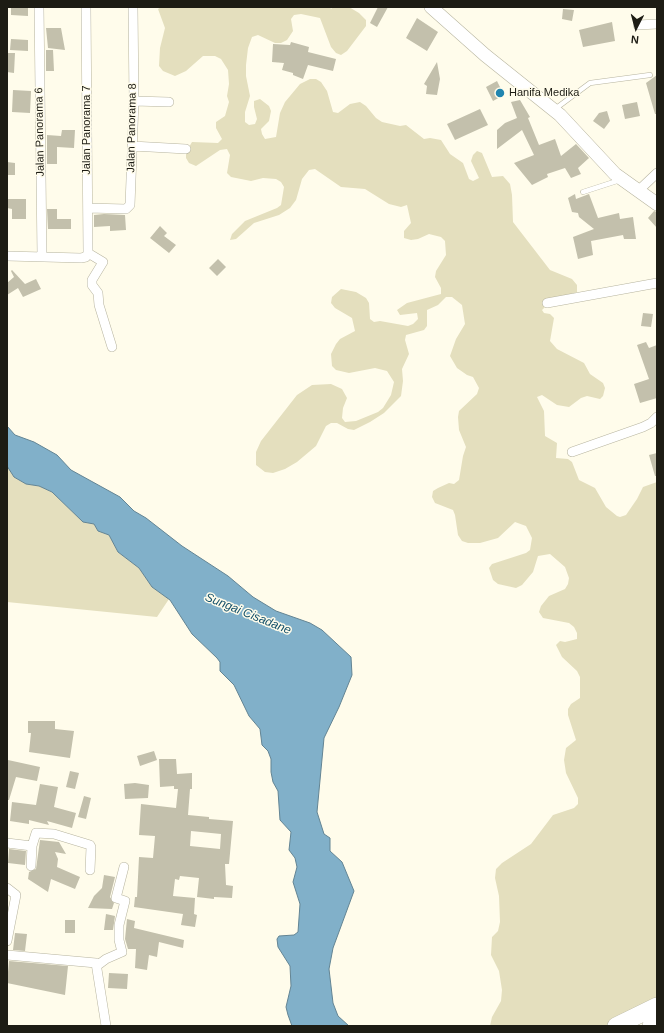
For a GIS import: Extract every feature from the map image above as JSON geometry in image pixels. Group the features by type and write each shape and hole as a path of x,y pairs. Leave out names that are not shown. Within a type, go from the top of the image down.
{"highway":[{"path":"616,1026 657,1006"},
{"path":"651,1026 657,1023"}],"street":[{"name":"Jalan Panorama 6","path":"39,7 42,257"},
{"name":"Jalan Panorama 7","path":"86,7 88,253"},
{"name":"Jalan Panorama 8","path":"88,208 129,208 134,101 133,7"},
{"path":"431,7 485,55 553,110 606,166 657,204"},
{"path":"638,25 657,24"},
{"path":"134,101 169,102"},
{"path":"132,146 186,149"},
{"path":"638,191 657,173"},
{"path":"7,256 81,258 86,256 88,253 103,262 92,285 98,293 99,305 112,347"},
{"path":"548,303 657,283"},
{"path":"572,452 643,427 651,423 657,417"},
{"path":"31,866 32,846 36,833 54,834 90,844 90,870"},
{"path":"7,843 32,846"},
{"path":"98,965 106,959 122,952 119,940 119,925 125,902 116,898 124,867"},
{"path":"7,888 16,895 7,941"},
{"path":"7,955 94,962 98,965"},
{"path":"98,965 106,1026"}],"lane":[{"path":"553,110 590,84 650,75"},
{"path":"583,192 622,179"}],"shaded area":[{"path":"161,7 330,7 331,9 333,7 349,7 359,13 366,20 366,26 347,51 341,55 336,53 331,47 320,18 301,14 294,15 291,19 293,31 287,40 281,43 275,43 258,35 252,37 248,48 246,65 246,76 250,96 245,112 245,122 249,125 255,124 257,119 254,101 260,99 269,106 271,111 269,121 261,129 262,134 265,139 276,137 280,113 285,102 300,84 310,79 316,79 321,82 327,91 333,112 338,113 350,104 360,102 382,122 400,126 406,125 424,139 430,138 441,140 450,154 463,163 469,179 473,181 479,178 471,161 473,155 477,151 482,153 492,177 503,176 510,184 513,222 550,270 572,279 577,285 577,292 551,301 542,310 544,313 550,314 554,318 550,341 557,349 584,363 590,374 603,383 605,388 603,396 600,399 587,396 581,398 569,407 557,405 542,395 537,397 544,411 545,436 557,443 556,458 568,459 572,462 579,480 595,488 606,507 617,516 620,517 626,515 643,487 657,482 657,1003 627,1026 490,1026 492,1017 501,1001 502,990 499,971 491,955 492,937 498,931 500,922 499,896 495,878 496,869 502,863 531,844 553,815 574,808 578,804 578,798 566,773 564,760 566,748 576,740 568,715 568,709 571,704 580,698 580,677 577,671 562,657 556,645 560,641 565,642 577,639 577,633 574,627 569,623 543,618 539,612 541,606 549,596 565,589 568,584 569,578 565,567 550,554 538,556 533,572 522,585 516,588 498,584 493,580 489,568 492,564 526,553 530,550 532,538 526,526 515,522 498,538 480,543 468,543 462,541 458,535 453,510 435,503 432,497 433,491 449,483 454,484 459,480 466,447 459,430 459,411 477,394 479,388 473,377 457,368 450,356 456,339 465,324 462,305 452,297 446,297 438,305 427,310 427,326 424,330 406,335 405,340 409,354 402,369 403,381 401,396 384,413 354,430 348,429 337,423 331,423 326,426 316,446 297,462 285,469 273,473 265,472 256,465 256,452 261,441 297,395 312,385 331,384 342,389 347,398 343,408 342,418 345,422 356,421 378,412 383,408 391,395 394,382 387,371 375,368 349,373 336,370 332,366 331,354 336,344 340,339 355,331 352,318 335,308 331,303 332,297 341,289 356,292 366,298 369,303 370,319 374,322 380,321 408,326 413,324 418,319 417,313 400,315 397,310 407,303 441,294 441,288 435,277 436,271 446,255 445,241 441,237 429,234 418,239 411,240 404,238 404,231 411,223 407,205 401,207 389,204 365,189 341,187 315,169 309,170 302,179 296,200 290,208 279,215 254,223 236,239 230,240 232,234 245,221 281,205 284,187 281,182 276,179 263,178 251,181 231,177 227,173 230,155 227,149 220,150 196,166 189,163 186,158 186,152 192,142 218,143 222,139 216,128 216,122 225,116 229,102 227,96 229,84 228,70 221,59 215,56 203,56 186,71 175,76 163,71 159,66 160,48 165,28 158,9"},
{"path":"7,466 14,477 26,484 39,486 52,492 83,522 94,524 98,531 109,535 118,552 139,568 152,587 169,599 157,617 7,602"}],"water":[{"name":"Sungai Cisadane","path":"7,426 15,435 34,442 57,455 71,470 120,497 134,511 146,518 182,546 228,576 253,597 276,611 310,623 322,630 351,657 352,675 324,738 317,812 324,834 330,838 330,851 342,862 354,891 333,948 329,969 333,1003 338,1016 349,1026 292,1026 288,1015 286,1007 291,986 290,966 278,947 277,939 279,936 294,935 298,932 300,904 293,882 297,867 295,858 289,850 291,832 280,820 278,791 273,782 271,759 268,751 262,745 260,729 249,716 234,685 220,671 220,662 217,658 192,634 170,600 152,587 139,568 118,552 109,535 98,531 94,524 83,522 52,492 39,486 26,484 14,477 7,466"}],"building":[{"path":"11,7 28,7 28,16 11,15"},
{"path":"378,7 388,7 377,27 370,23"},
{"path":"563,9 574,10 572,21 562,19"},
{"path":"417,18 438,32 427,51 406,38"},
{"path":"612,22 615,41 583,47 579,30"},
{"path":"46,28 61,28 65,50 48,48"},
{"path":"11,39 28,40 28,51 10,50"},
{"path":"291,42 309,47 308,52 336,59 333,71 308,65 303,79 293,75 293,73 282,70 284,63 272,62 273,44 290,45"},
{"path":"46,50 53,50 54,71 46,71"},
{"path":"7,53 15,53 14,73 7,72"},
{"path":"437,62 440,79 437,95 426,94 427,86 424,84"},
{"path":"657,75 657,114 655,114 646,83"},
{"path":"497,81 504,95 493,101 486,87"},
{"path":"13,90 31,91 30,113 12,112"},
{"path":"520,100 530,117 528,118 539,145 555,139 561,156 576,144 589,158 578,168 581,174 571,178 565,168 547,174 548,177 532,185 514,163 534,155 522,130 497,149 497,130 505,123 517,118 511,102"},
{"path":"637,102 640,116 625,119 622,105"},
{"path":"480,109 488,125 455,140 447,124"},
{"path":"607,111 610,121 604,129 593,121 599,113"},
{"path":"62,130 75,130 74,148 57,147 57,164 47,164 47,135 61,136"},
{"path":"7,162 15,163 15,175 7,175"},
{"path":"575,194 576,199 589,194 598,218 619,213 620,219 633,217 636,239 624,239 623,235 591,241 593,255 578,259 573,237 594,229 579,217 578,213 572,212 568,198"},
{"path":"7,199 26,199 26,219 12,219 12,209 7,208"},
{"path":"47,209 57,209 57,219 71,219 71,229 48,229"},
{"path":"654,211 657,212 657,228 648,218"},
{"path":"94,215 125,215 126,230 110,231 110,226 94,227"},
{"path":"160,226 167,233 164,236 176,245 169,253 150,238"},
{"path":"218,259 226,267 217,276 209,268"},
{"path":"12,270 25,284 36,279 41,289 23,297 18,288 7,295 7,283 14,277 11,271"},
{"path":"643,313 653,314 651,327 641,326"},
{"path":"646,342 649,348 657,345 657,398 640,403 634,384 649,379 637,345"},
{"path":"657,453 657,476 655,476 649,455"},
{"path":"28,721 55,721 55,729 74,731 70,758 29,752 31,733 28,733"},
{"path":"154,751 157,760 140,766 137,756"},
{"path":"159,759 176,759 177,774 192,773 192,789 190,789 188,815 233,821 229,864 225,864 226,885 233,886 232,898 214,897 214,899 197,897 199,878 180,876 179,880 175,879 173,896 195,898 194,914 197,915 195,927 181,925 183,914 134,907 135,897 137,897 139,857 153,858 155,836 139,835 141,804 176,808 178,789 174,789 174,786 160,787","holes":["191,831 221,834 220,849 190,846"]},
{"path":"8,760 40,767 37,781 16,777 9,800 7,800"},
{"path":"70,771 79,773 75,789 66,787"},
{"path":"135,783 149,785 148,798 125,799 124,784"},
{"path":"40,784 58,787 54,807 76,813 72,828 47,821 49,825 29,820 29,824 10,821 12,802 36,805"},
{"path":"84,796 91,798 86,819 78,817"},
{"path":"40,840 59,842 66,854 55,852 58,859 57,867 80,877 75,889 51,879 48,892 28,879 29,872 36,869"},
{"path":"9,849 26,851 25,865 8,863"},
{"path":"104,875 115,877 110,897 114,903 112,909 88,908 94,896 102,888"},
{"path":"106,914 115,916 113,930 104,930"},
{"path":"127,919 135,921 134,928 184,940 183,948 159,942 157,957 149,955 147,970 135,968 136,949 128,949 125,939"},
{"path":"65,920 75,920 75,933 65,933"},
{"path":"15,933 27,934 25,951 13,950"},
{"path":"9,961 68,966 65,995 7,983"},
{"path":"109,973 128,974 127,989 108,988"}],"place":[{"name":"Hanifa Medika","path":"500,93"}]}
